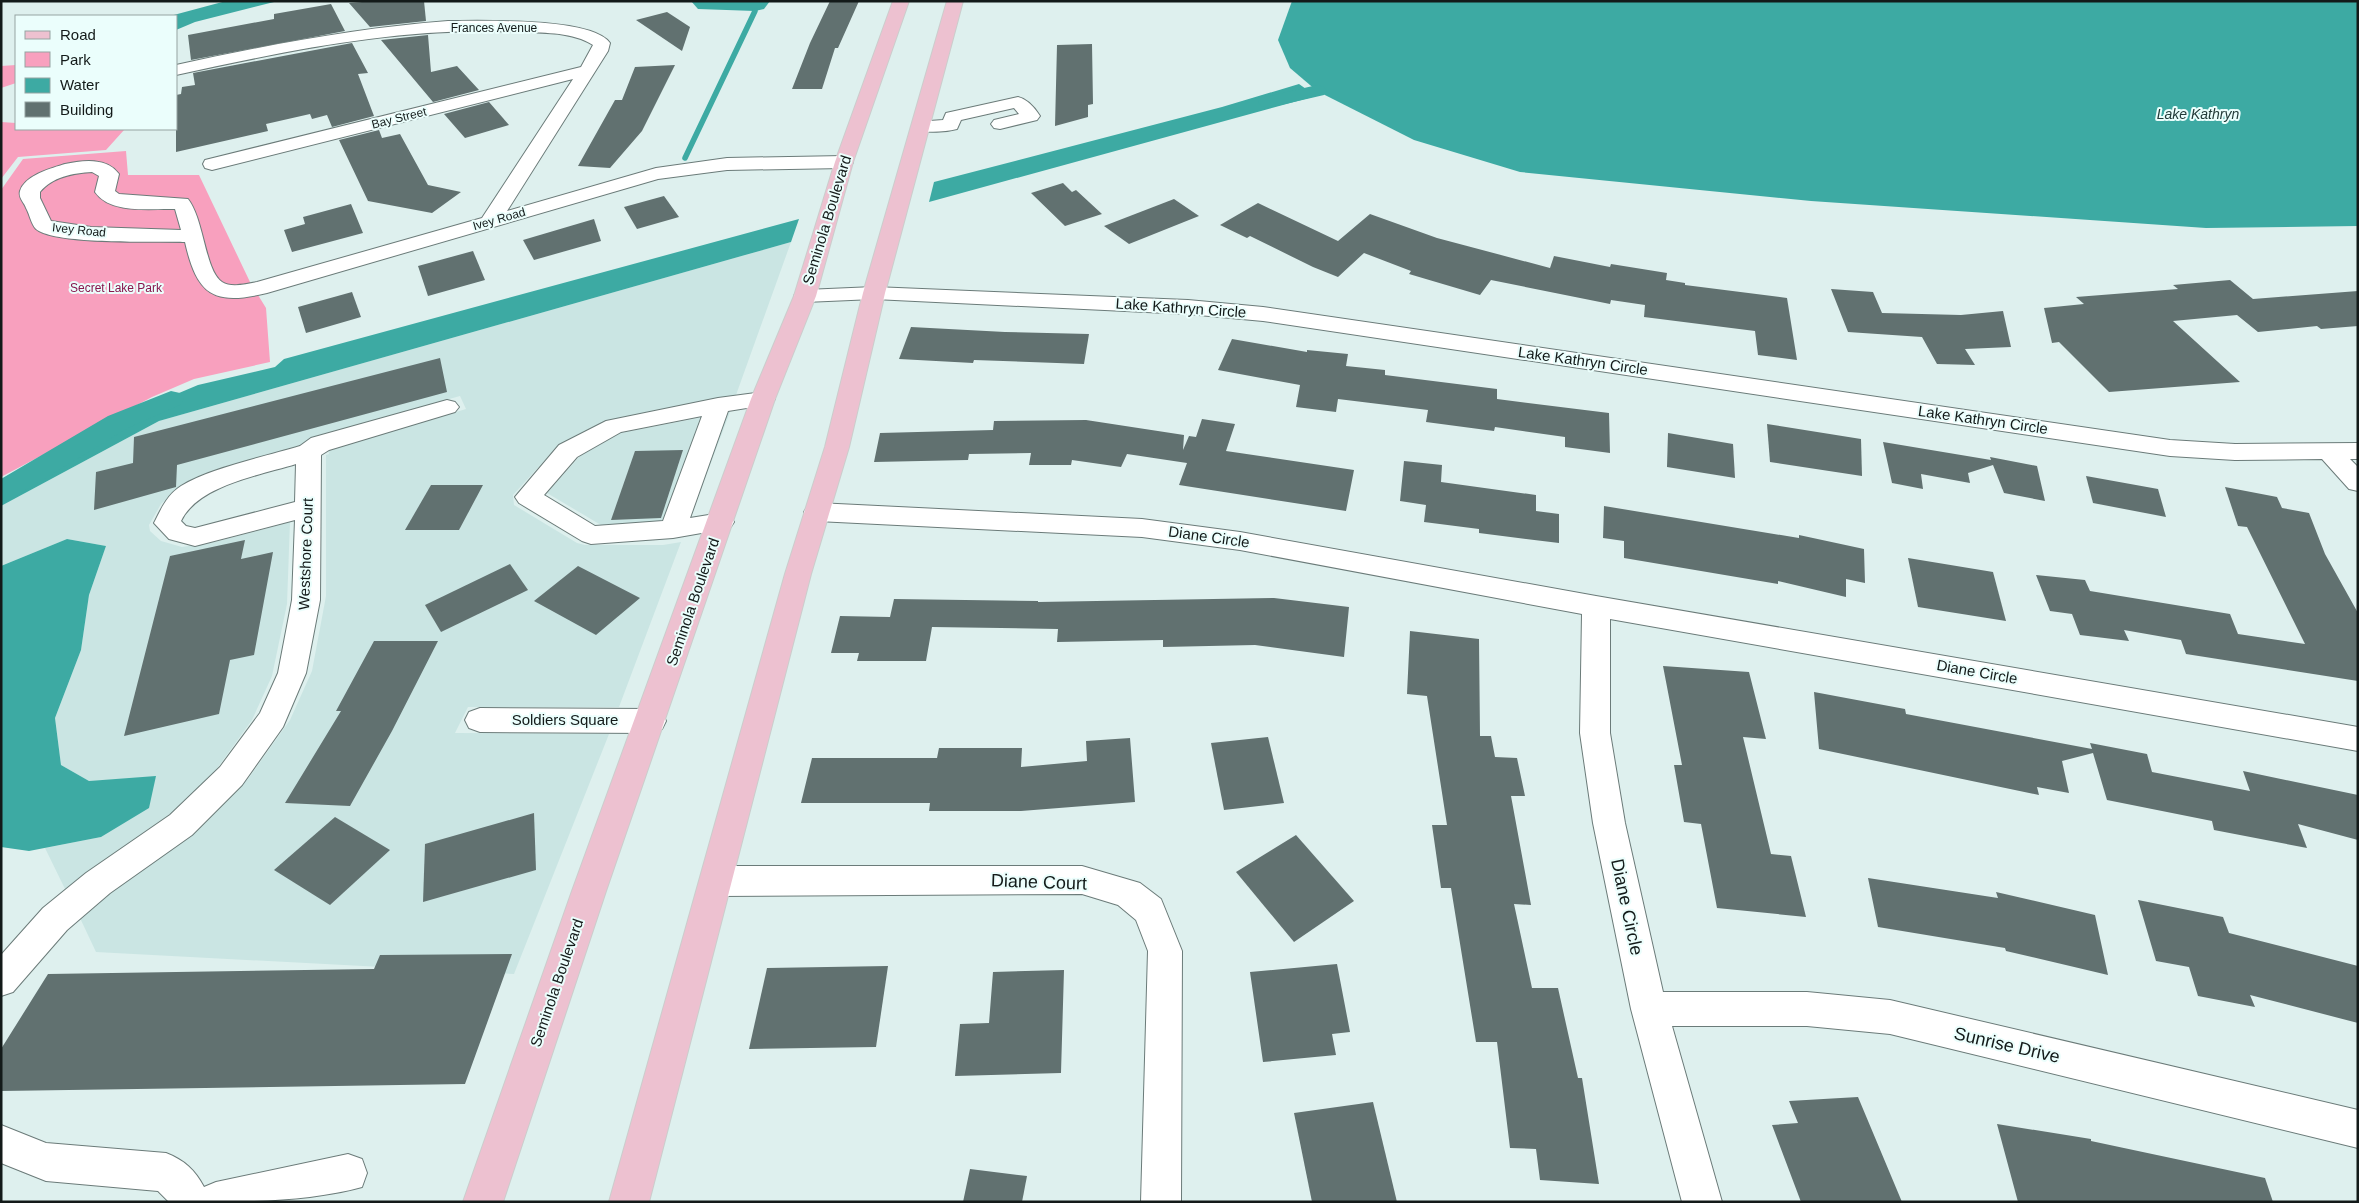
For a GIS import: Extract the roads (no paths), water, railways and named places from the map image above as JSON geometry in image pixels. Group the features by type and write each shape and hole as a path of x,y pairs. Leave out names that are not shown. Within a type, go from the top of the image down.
{"main road":[{"name":"Seminola Boulevard","path":"482,1202 589,891 651,721 763,399 805,296 844,162 901,1"},
{"path":"629,1202 752,744 837,447 874,292 922,126 955,1"}],"street":[{"name":"Frances Avenue","path":"178,70 338,37 440,28 503,26 559,30 595,38 602,43 600,51 490,221"},
{"name":"Bay Street","path":"212,164 586,71"},
{"path":"922,126 985,128 1031,116 1018,102 952,117 951,126"},
{"name":"Ivey Road","path":"194,236 72,231 51,228 41,221 36,204 30,198 30,192 44,178 56,173 82,167 100,168 109,174 105,192 112,198 120,201 180,203 186,210 194,236 206,280 210,285 220,289 235,291 259,288 656,174 694,168 753,163 844,162"},
{"name":"Lake Kathryn Circle","path":"805,296 874,292 1188,307 1263,314 2170,448 2236,452 2358,451"},
{"path":"721,522 673,529 591,535 528,497 568,451 614,426 718,405 763,399"},
{"path":"673,529 718,405"},
{"path":"308,508 195,537 178,533 167,523 176,506 190,492 218,480 309,452 320,444 448,407"},
{"path":"2328,451 2358,483"},
{"name":"Westshore Court","path":"1,980 62,913 98,883 181,825 231,776 272,719 292,673 306,600 309,452"},
{"name":"Diane Circle","path":"817,512 1142,528 1240,541 1596,606 2358,739"},
{"name":"Diane Circle","path":"1596,606 1595,733 1609,823 1649,1009 1702,1202"},
{"name":"Soldiers Square","path":"480,720 651,721"},
{"name":"Diane Court","path":"717,880 1082,880 1128,893 1149,910 1165,951 1161,1202"},
{"name":"Sunrise Drive","path":"1649,1009 1807,1009 1890,1017 2358,1129"},
{"path":"1,1144 46,1162 166,1172 182,1186 190,1202"},
{"path":"216,1202 348,1173"}],"water":[{"path":"226,1 278,1 195,22 178,29 178,15 174,15"},
{"path":"691,1 770,1 764,9 755,11 698,9"},
{"name":"Lake Kathryn","path":"1292,1 2358,1 2358,226 2206,228 1811,201 1520,172 1414,140 1317,91 1290,68 1278,40"},
{"path":"1299,84 1316,96 929,202 934,182 1222,107"},
{"path":"799,219 791,242 159,421 1,506 1,486 160,401 198,385 275,367 284,359"},
{"path":"67,539 106,546 89,595 81,650 55,718 61,765 89,781 156,776 149,808 101,837 29,851 1,847 1,566"}],"waterway":[{"path":"685,158 755,11"},
{"path":"1268,102 1317,91"},
{"path":"1,492 118,422 171,399"}],"park label":[{"name":"Secret Lake Park","path":"116,288"}]}
